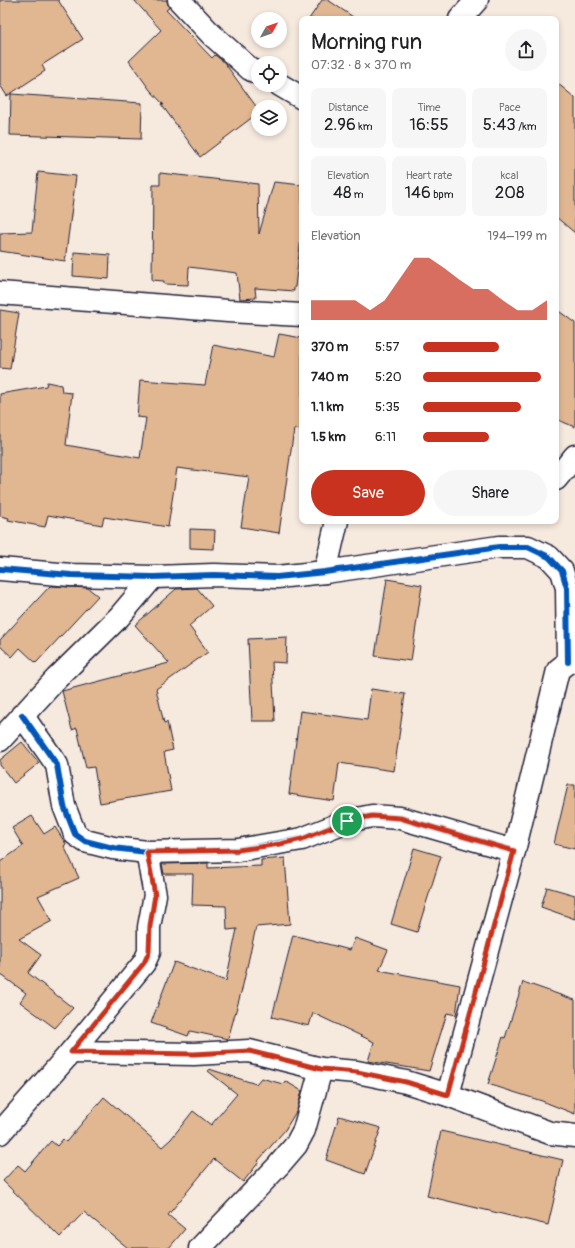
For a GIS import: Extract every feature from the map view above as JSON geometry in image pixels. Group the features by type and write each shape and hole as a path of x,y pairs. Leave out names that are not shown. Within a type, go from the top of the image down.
{"street":[{"path":"179,0 211,34 251,70"},
{"path":"463,16 477,0"},
{"path":"287,89 299,96"},
{"path":"0,293 228,311 299,315"},
{"path":"559,475 575,456"},
{"path":"325,572 337,524"},
{"path":"0,569 71,575 153,577 214,575 277,577 325,572 499,546 528,547 549,557 562,571 567,588 572,662 558,670 514,851 448,1095"},
{"path":"0,740 22,715 119,617 153,577"},
{"path":"22,715 57,765 64,806 75,834 85,841 113,848 147,852 238,850 302,839 347,821 372,816 400,818 514,851"},
{"path":"0,1133 71,1052 144,963 149,952 150,926 155,895 147,852"},
{"path":"71,1052 194,1054 249,1051 321,1069 357,1072 406,1082 448,1095 550,1133 575,1136"},
{"path":"200,1248 296,1145 304,1130 321,1069"}],"building":[{"path":"0,0 58,0 83,39 42,65 45,71 7,96 0,85"},
{"path":"134,0 167,0 169,8 166,10 212,58 215,55 224,62 251,100 251,118 200,157 161,104 164,105 150,90 129,61 161,30"},
{"path":"322,0 328,0 352,16 311,16"},
{"path":"559,85 575,98 575,233 559,220"},
{"path":"11,94 142,103 141,139 10,135"},
{"path":"38,172 76,176 65,261 0,251 0,233 32,232"},
{"path":"160,173 258,184 259,234 274,182 299,185 299,254 294,291 255,288 256,298 240,299 237,273 189,267 188,285 164,284 164,281 152,280 153,185 160,185"},
{"path":"74,252 110,255 109,279 73,276"},
{"path":"0,310 19,313 10,369 0,368"},
{"path":"559,311 575,323 575,427 559,420"},
{"path":"279,334 299,337 299,430 294,429 279,533 241,527 249,477 177,468 168,527 104,517 102,525 48,515 45,527 8,520 9,518 0,516 0,394 46,386 47,382 61,385 62,392 72,393 66,445 140,458 146,418 137,417 140,380 205,385 213,345 274,357"},
{"path":"190,529 215,530 214,549 190,548"},
{"path":"387,579 422,585 411,661 375,656"},
{"path":"50,586 88,588 98,596 36,663 20,648 12,657 0,646 0,640"},
{"path":"197,588 212,606 189,626 208,652 156,689 164,723 167,722 173,750 164,752 171,791 100,803 94,767 86,768 77,728 72,730 62,691 169,663 135,625 176,589"},
{"path":"287,637 286,663 272,662 275,721 252,721 248,639"},
{"path":"371,689 405,694 394,771 339,763 334,801 289,794 300,711 367,720"},
{"path":"22,742 39,763 14,783 0,765 0,760"},
{"path":"568,785 575,785 575,849 554,844"},
{"path":"32,816 44,834 55,827 66,844 64,846 79,878 38,896 52,921 19,939 41,955 28,973 73,1008 55,1028 20,1002 26,993 0,974 0,862 23,846 12,828"},
{"path":"414,848 441,856 417,932 391,924"},
{"path":"285,858 290,924 256,927 242,989 228,1039 190,1031 188,1036 151,1023 174,962 226,981 237,929 227,930 226,906 192,905 193,874 164,874 162,864 208,863 208,868 261,866 261,860"},
{"path":"547,887 575,895 575,919 541,907"},
{"path":"293,935 350,950 355,938 388,950 379,970 460,985 456,1015 447,1013 429,1071 368,1061 374,1042 313,1013 309,1026 272,1017"},
{"path":"523,982 575,1000 575,1114 542,1101 488,1084"},
{"path":"209,1069 256,1084 261,1078 283,1084 285,1081 302,1091 297,1110 285,1130 258,1161 259,1162 243,1182 214,1159 168,1215 185,1229 169,1248 128,1248 84,1212 60,1237 3,1181 18,1165 25,1171 51,1141 57,1146 63,1139 66,1142 104,1097 162,1147 171,1139 193,1111 211,1125 237,1094 208,1071"},
{"path":"339,1116 381,1128 365,1174 326,1160"},
{"path":"441,1131 563,1160 548,1225 427,1196"}],"cycle path":[{"path":"0,569 71,575 153,577 214,575 277,577 325,572 499,547 528,547 549,557 562,571 567,588 568,662"},
{"path":"22,715 57,765 64,806 75,834 85,841 113,848 147,852 238,850 302,839 347,821 372,816 400,818 514,851"}],"route":[{"path":"372,816 400,818 514,851 448,1095 406,1082 357,1072 321,1069 249,1051 194,1054 71,1052 144,963 149,952 150,926 155,895 147,852 238,850 280,844 302,839 347,821 372,816"}]}
